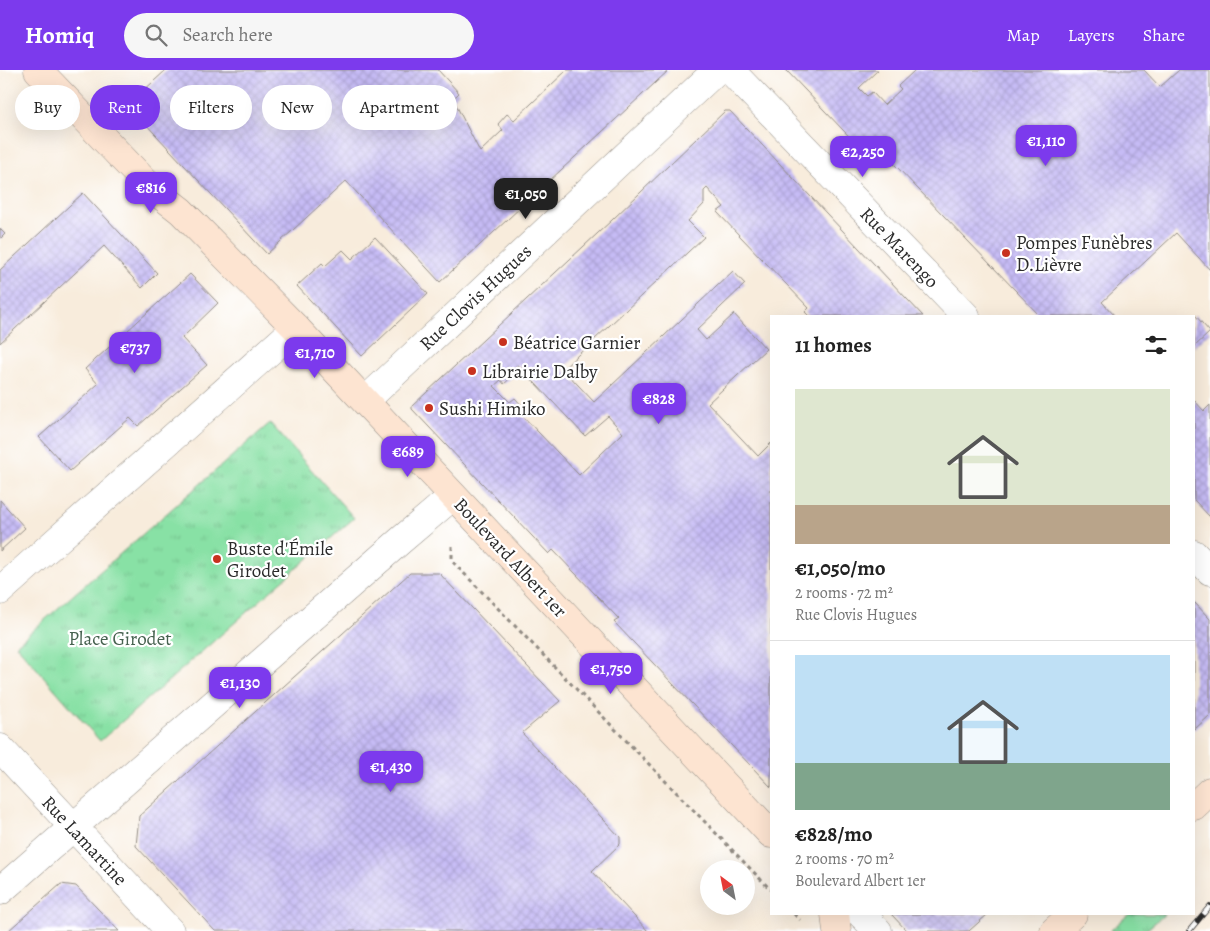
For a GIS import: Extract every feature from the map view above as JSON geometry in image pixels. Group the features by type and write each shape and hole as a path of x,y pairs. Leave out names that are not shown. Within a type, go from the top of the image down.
{"main road":[{"name":"Boulevard Albert 1er","path":"38,70 149,186 181,210 296,328 770,833"},
{"path":"1195,805 1210,791"},
{"path":"835,915 837,931"},
{"path":"1054,931 1072,915"}],"street":[{"name":"Rue Clovis Hugues","path":"365,400 717,70"},
{"name":"Rue Marengo","path":"730,70 965,315"},
{"path":"0,591 296,328"},
{"path":"0,891 453,496"},
{"path":"1195,555 1210,571"},
{"name":"Rue Lamartine","path":"0,748 170,931"},
{"path":"862,915 878,931"}],"path":[{"path":"453,496 452,561 770,889"}],"green space":[{"name":"Place Girodet","path":"270,423 354,518 100,741 16,645"},
{"path":"1128,915 1164,915 1145,931 1110,931"}],"building":[{"path":"166,70 438,70 452,85 342,85 342,130 457,130 457,107 480,152 503,130 498,124 507,114 514,120 567,70 669,70 440,282 346,181 267,254 151,130 160,130 160,85 150,85"},
{"path":"786,70 878,70 859,88 867,96 872,92 884,105 901,89 898,86 915,70 1144,70 1160,87 1179,70 1210,70 1210,270 1176,233 1102,302 1114,315 1039,315 871,140 862,150"},
{"path":"725,111 730,111 922,315 808,315 805,312 809,308 717,212 724,207 707,188 704,191 704,204 688,221 704,237 563,369 594,402 733,271 745,284 697,330 706,340 734,314 766,349 708,403 758,456 770,444 770,786 614,622 619,619 553,550 549,554 412,409 412,406 612,220","holes":["518,365 585,436 608,416 623,433 579,475 519,412 524,408 515,398 510,402 494,386 501,380 504,384 513,376 509,372"]},
{"path":"83,193 157,273 142,288 104,246 0,343 0,270"},
{"path":"0,229 5,234 0,239"},
{"path":"375,237 428,294 362,356 297,286 322,263 325,266 343,250 352,259"},
{"path":"190,274 218,303 182,338 207,365 138,426 130,418 70,471 39,437 98,384 85,369"},
{"path":"1195,315 1210,332 1195,346"},
{"path":"1195,401 1204,411 1210,405 1210,517 1195,501"},
{"path":"0,500 25,528 0,551"},
{"path":"410,573 439,573 560,701 522,733 620,837 620,844 592,871 648,931 215,931 136,846 139,816"},
{"path":"1195,603 1210,619 1210,715 1195,729"},
{"path":"61,884 76,886 119,931 8,931"},
{"path":"892,915 987,915 969,931 907,931"}],"railway":[{"path":"1189,931 1210,906"}],"place":[{"name":"Pompes Funèbres D.Lièvre","path":"1006,253"},
{"name":"Béatrice Garnier","path":"503,342"},
{"name":"Librairie Dalby","path":"472,371"},
{"name":"Sushi Himiko","path":"429,408"},
{"name":"Buste d'Émile Girodet","path":"217,559"}]}
